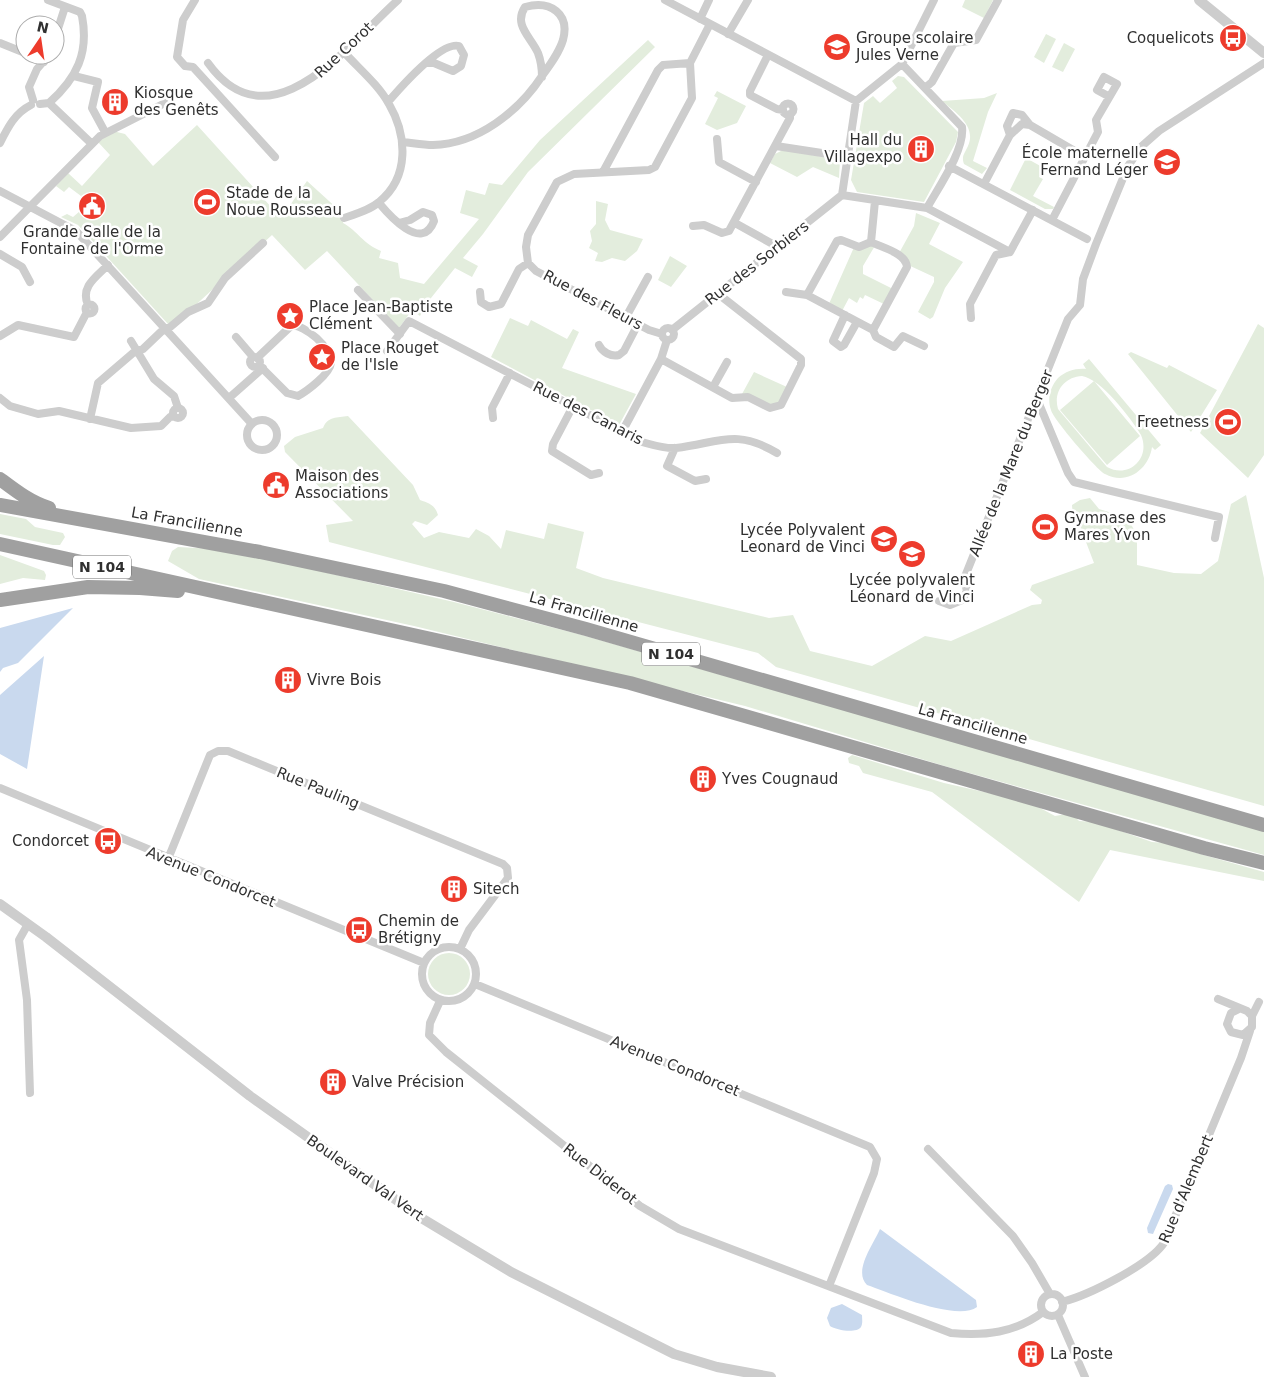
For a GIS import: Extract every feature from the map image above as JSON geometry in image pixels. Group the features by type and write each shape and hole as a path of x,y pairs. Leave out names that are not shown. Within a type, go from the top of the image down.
{"highway":[{"path":"0,479 30,500 58,510 69,518"},
{"name":"La Francilienne","path":"0,504 260,552 453,593 1264,825"},
{"name":"N 104","path":"0,544 639,685 1139,829 1264,863"},
{"path":"0,600 88,587 140,588 190,593 204,589"}],"street":[{"path":"48,0 80,12 84,24 84,49 74,76 50,103"},
{"path":"195,0 183,20 177,57 185,66 193,67 275,157"},
{"name":"Rue Corot","path":"208,63 216,75 227,84 256,95 271,96 286,93 317,76 398,0"},
{"path":"700,18 709,0"},
{"path":"728,34 748,0"},
{"path":"934,0 902,64 856,101 842,195 927,208 1010,252"},
{"path":"925,88 932,82 954,43 976,40 998,0"},
{"path":"1199,0 1264,53"},
{"path":"670,1 728,34 856,101"},
{"path":"403,142 433,145 470,136 500,120 528,96 542,76 563,40 564,20 561,12 554,6 537,2 526,7 521,20 522,28 538,53 542,76"},
{"path":"62,15 65,7"},
{"path":"603,172 658,70 663,65 690,63 710,24"},
{"path":"0,43 15,49"},
{"path":"388,102 427,62 450,46 459,46 464,55 461,66 452,71 427,62"},
{"path":"343,51 388,102 396,117 403,142 400,170 387,193 379,203 344,218"},
{"path":"693,226 704,225 717,232 726,233 735,223 790,118 786,112 776,110 750,95 768,55"},
{"name":"Rue des Fleurs","path":"664,337 536,271 528,263 526,247 528,235 554,186 567,176 649,170 655,167 692,98 690,63"},
{"name":"Allée de la Mare du Berger","path":"939,601 950,605 962,600 967,591 964,579 1068,319 1080,305 1083,279 1128,166 1142,146 1159,131 1264,63"},
{"path":"902,64 962,128 963,138 927,208"},
{"path":"35,103 29,87 41,65"},
{"path":"74,76 98,82 92,108 105,132"},
{"path":"1052,220 1098,132 1096,120 1108,96"},
{"path":"0,142 11,122 24,109 35,103 50,103 92,144"},
{"path":"0,237 105,132 165,103"},
{"path":"1010,135 1007,126 1013,113 1022,115 1030,125 1085,157"},
{"path":"984,184 1010,135 1022,124 1030,125"},
{"path":"717,139 719,162 756,182"},
{"path":"776,146 848,157"},
{"path":"950,166 1087,239"},
{"path":"0,191 76,231 252,424"},
{"name":"Rue des Sorbiers","path":"664,337 664,329 672,330 716,293 778,247 842,195"},
{"path":"871,242 875,201"},
{"path":"379,203 399,223"},
{"path":"971,318 970,304 996,255 1010,252 1033,210"},
{"path":"735,223 778,247"},
{"path":"807,295 836,241 842,240 859,247 871,242 902,256 906,261 907,267 872,330"},
{"path":"90,419 98,383 136,351 143,349 165,328 169,328 188,312 208,303 225,278 263,244"},
{"path":"0,254 22,267 30,282"},
{"path":"480,292 481,302 489,307 501,304 520,269 528,263"},
{"path":"0,336 18,325 74,337 93,310 85,297 88,286 108,265"},
{"path":"626,317 648,277"},
{"path":"358,290 400,334 387,351"},
{"path":"786,292 807,295 872,330 876,337 894,347 903,336 924,346"},
{"path":"661,359 732,398 748,397 770,408 776,408 781,404 801,365 798,355 716,293"},
{"path":"845,315 833,343 843,347 857,322"},
{"name":"Rue des Canaris","path":"400,334 409,321 642,442 675,448 736,438 763,446 777,453"},
{"path":"599,345 607,352 619,355 624,351 638,324"},
{"path":"229,398 258,362 291,326 302,326 312,335 330,355 331,364 326,372 301,395 294,396 287,393 258,362 236,337"},
{"path":"622,432 661,359 664,337"},
{"path":"0,398 10,406 38,414 59,411 131,428 161,426 176,412 174,396 154,379 131,341"},
{"path":"713,387 727,362"},
{"path":"493,418 492,408 510,372"},
{"path":"1037,399 1068,473 1074,482 1219,517 1215,538"},
{"path":"573,406 553,444 552,451 591,474 599,473"},
{"path":"675,448 667,466 695,481 706,479"},
{"name":"Rue Pauling","path":"168,859 210,755 218,751 228,751 503,864 507,868 508,878 469,930 460,949"},
{"name":"Avenue Condorcet","path":"0,788 424,964"},
{"name":"Boulevard Val Vert","path":"0,904 250,1096 422,1219 511,1272 674,1354 717,1366 771,1377"},
{"path":"28,924 19,940 27,1000 30,1093"},
{"path":"452,947 460,949 467,954 476,967 475,984 471,991 457,1001 440,1001 426,990 422,981 424,964 435,951 452,947"},
{"name":"Avenue Condorcet","path":"475,984 818,1124 873,1150 877,1159 874,1173 829,1286"},
{"path":"1242,1053 1238,1035 1228,1028 1228,1016 1218,999 1252,1016"},
{"name":"Rue d'Alembert","path":"1228,1016 1262,999"},
{"name":"Rue d'Alembert","path":"1062,1302 1077,1298 1140,1264 1160,1250 1242,1053 1253,1023 1252,1016 1262,999"},
{"name":"Rue Diderot","path":"440,1001 430,1023 430,1035 446,1052 640,1206 678,1229 829,1286"},
{"path":"1238,1035 1250,1031"},
{"path":"928,1149 1013,1236 1050,1294 1058,1296 1062,1302 1062,1309 1058,1315 1051,1316 1043,1312"},
{"path":"829,1286 952,1333 972,1335 998,1333 1027,1324 1043,1312"},
{"path":"1043,1312 1041,1302 1050,1294"},
{"path":"1058,1315 1085,1377"}],"green space":[{"path":"965,0 993,0 984,18 962,7"},
{"path":"1046,34 1056,39 1044,63 1034,57"},
{"path":"648,40 655,47 528,172 463,258 478,266 472,277 455,268 427,303 420,316 412,310 399,328 327,251 305,270 272,235 188,312 168,324 78,225 61,217 67,214 73,217 80,211 87,217 97,207 84,194 81,196 69,187 64,192 56,186 68,173 82,186 110,155 98,142 113,131 125,134 153,166 197,125 281,218 307,181 340,211 339,216 344,218 343,223 370,245 381,251 379,258 398,263 400,278 424,284 479,219 460,213 466,190 485,195 489,183 502,185 540,140"},
{"path":"1064,43 1075,49 1063,72 1052,67"},
{"path":"898,76 904,77 958,132 956,142 924,202 857,192 851,180 864,103 873,96 880,103 897,88 892,81"},
{"path":"717,91 746,106 737,123 717,130 705,124 718,98 714,96"},
{"path":"997,93 988,112 973,161 987,168 982,174 964,164 963,157 970,139 970,132 963,120 942,101 984,98"},
{"path":"783,150 840,160 839,178 813,167 797,177 770,163 775,154"},
{"path":"1026,158 1044,168 1039,177 1043,179 1033,196 1054,207 1053,209 1045,209 1010,190"},
{"path":"596,201 608,204 605,220 610,230 643,239 637,251 625,261 612,258 602,262 595,261 598,253 589,248 592,241 590,231 596,224"},
{"path":"916,213 940,223 929,244 963,262 945,288 933,317 930,319 918,312 934,282 934,277 906,264 898,255 914,226"},
{"path":"876,244 863,266 863,274 895,290 886,305 865,295 863,299 860,297 857,303 849,298 841,313 828,306 855,245"},
{"path":"670,256 687,266 671,287 658,280"},
{"path":"510,318 528,326 531,320 567,339 573,329 579,332 562,368 636,394 619,425 491,357"},
{"path":"1258,324 1264,328 1264,455 1248,478 1200,433"},
{"path":"1131,352 1167,368 1169,365 1217,390 1191,432 1128,354"},
{"path":"1089,359 1161,445 1155,450 1152,447 1150,455 1142,468 1129,477 1113,477 1100,470 1067,433 1051,410 1049,397 1055,382 1068,372 1086,369 1083,364","holes":["1082,376 1090,379 1115,400 1141,435 1143,451 1136,464 1130,468 1115,470 1107,467 1058,409 1057,397 1065,382"]},
{"path":"754,372 787,387 779,402 770,405 742,394"},
{"path":"1094,381 1140,436 1107,465 1060,410"},
{"path":"348,416 413,485 420,500 429,503 435,509 438,515 427,525 415,521 412,524 424,538 439,532 469,538 476,529 489,536 501,549 506,530 544,539 548,523 584,532 576,568 603,578 769,618 793,615 810,651 872,666 925,636 951,641 1032,605 1041,604 1042,600 1030,590 1032,585 1094,563 1078,521 1073,520 1072,505 1080,500 1090,498 1099,509 1128,518 1137,536 1137,565 1174,573 1201,574 1218,561 1231,504 1246,495 1264,578 1264,806 776,667 758,653 329,542 326,525 353,521 285,452 284,446 295,437 323,428 330,419"},
{"path":"0,514 26,519 35,527 63,533 65,537 60,545 53,545 0,534"},
{"path":"178,547 215,549 302,567 454,602 582,635 1264,830 1264,855 948,767 745,706 414,626 199,579 168,561 172,551"},
{"path":"0,555 44,571 46,575 45,580 23,578 0,584"},
{"path":"852,755 944,783 1029,802 1055,816 1072,813 1079,821 1095,822 1152,842 1179,844 1193,852 1264,872 1264,881 1110,850 1079,902 932,792 863,773 859,766 849,763 848,758"},
{"path":"453,953 461,956 467,962 470,974 467,986 461,992 445,995 437,992 431,986 428,970 431,962 437,956"}],"water":[{"path":"73,608 18,663 3,668 0,672 0,628"},
{"path":"44,656 27,769 0,754 0,695"},
{"path":"1168,1184 1172,1185 1173,1189 1153,1234 1148,1233 1147,1228 1165,1186"},
{"path":"880,1229 976,1300 977,1307 967,1311 939,1309 867,1285 863,1279 863,1265"},
{"path":"842,1304 862,1315 861,1327 846,1331 830,1326 827,1318 831,1308"}],"place":[{"name":"Coquelicots","path":"1233,38"},
{"name":"Groupe scolaire Jules Verne","path":"837,47"},
{"name":"Kiosque des Genêts","path":"115,102"},
{"name":"Hall du Villagexpo","path":"921,149"},
{"name":"École maternelle Fernand Léger","path":"1167,162"},
{"name":"Stade de la Noue Rousseau","path":"207,202"},
{"name":"Grande Salle de la Fontaine de l'Orme","path":"92,206"},
{"name":"Place Jean-Baptiste Clément","path":"290,316"},
{"name":"Place Rouget de l'Isle","path":"322,357"},
{"name":"Freetness","path":"1228,422"},
{"name":"Maison des Associations","path":"276,485"},
{"name":"Gymnase des Mares Yvon","path":"1045,527"},
{"name":"Lycée Polyvalent Leonard de Vinci","path":"884,539"},
{"name":"Lycée polyvalent Léonard de Vinci","path":"912,554"},
{"name":"Vivre Bois","path":"288,680"},
{"name":"Yves Cougnaud","path":"703,779"},
{"name":"Condorcet","path":"108,841"},
{"name":"Sitech","path":"454,889"},
{"name":"Chemin de Brétigny","path":"359,930"},
{"name":"Valve Précision","path":"333,1082"},
{"name":"La Poste","path":"1031,1354"}]}
